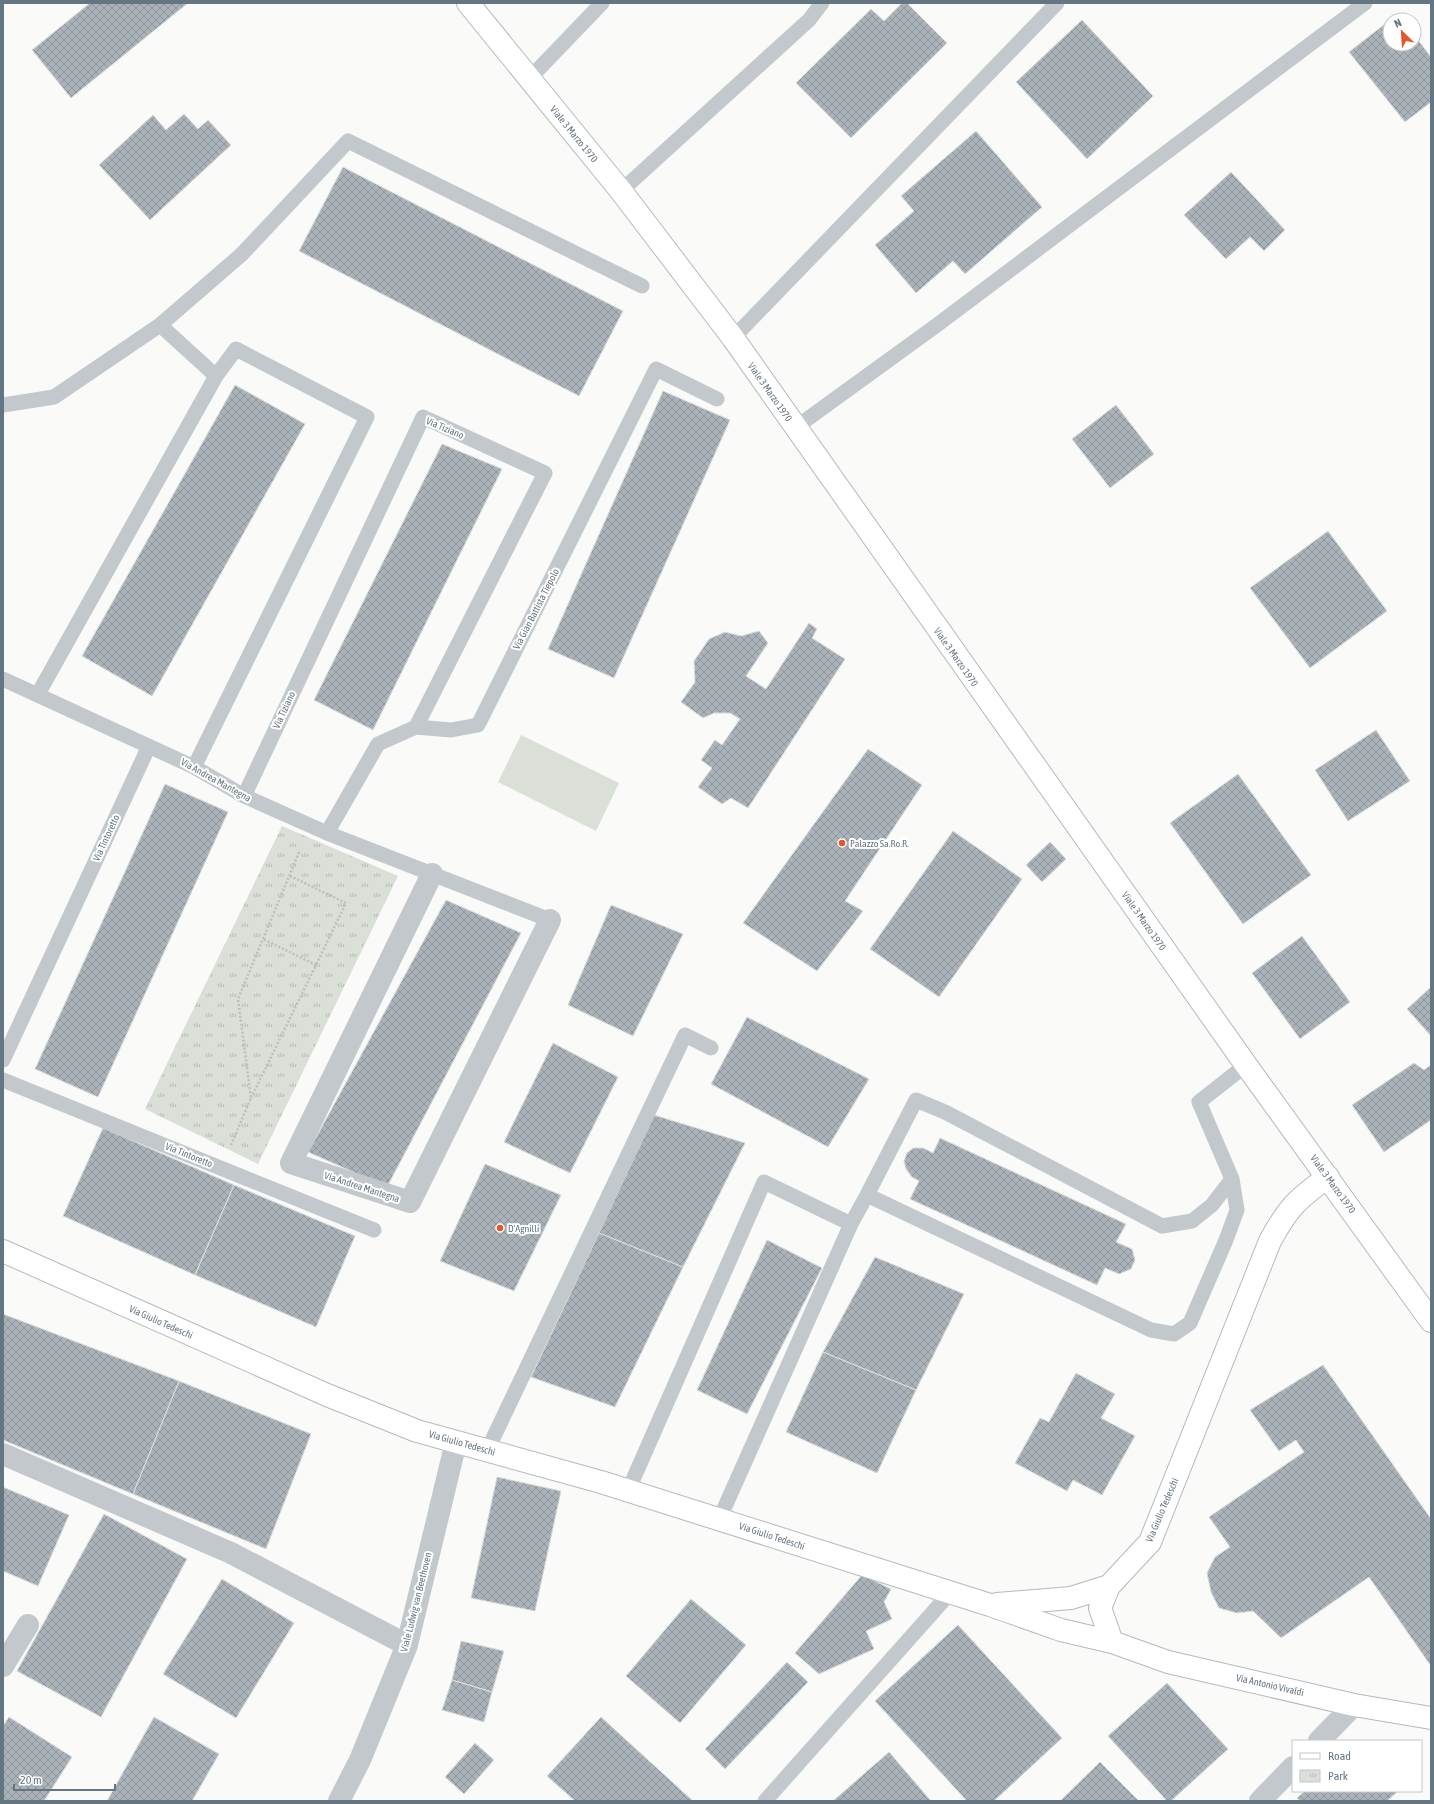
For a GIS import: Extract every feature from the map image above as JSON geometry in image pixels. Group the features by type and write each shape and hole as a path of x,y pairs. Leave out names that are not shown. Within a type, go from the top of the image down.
{"street":[{"name":"Viale 3 Marzo 1970","path":"468,3 621,191 733,338 795,428 1246,1065 1431,1321"},
{"name":"Via Andrea Mantegna","path":"432,874 292,1163 410,1202 550,920"},
{"name":"Via Giulio Tedeschi","path":"3,1250 327,1395 417,1431 628,1491 990,1605 1071,1598 1108,1586 1150,1542 1270,1241 1286,1212 1302,1195 1328,1177"},
{"name":"Viale Ludwig van Beethoven","path":"339,1801 360,1760 407,1645 456,1442"},
{"path":"3,1454 231,1553 407,1645"},
{"path":"1108,1586 1100,1608 1112,1642"},
{"name":"Via Antonio Vivaldi","path":"990,1605 1061,1630 1112,1642 1168,1662 1354,1705 1431,1718"},
{"path":"3,1666 28,1625"},
{"path":"1319,1740 1354,1705"},
{"path":"1260,1801 1292,1768"}],"lane":[{"path":"529,79 602,3"},
{"path":"621,191 809,20 822,3"},
{"path":"733,338 1057,3"},
{"path":"795,428 937,325 1365,3"},
{"path":"3,405 54,397 160,325 242,254 348,140 642,286"},
{"path":"160,325 216,376"},
{"path":"38,694 216,376 236,349 367,417 194,767"},
{"name":"Via Gian Battista Tiepolo","path":"327,833 378,744 416,727 451,730 478,725 656,369 717,399"},
{"name":"Via Tiziano","path":"244,796 423,417 545,473 416,727"},
{"name":"Via Andrea Mantegna","path":"3,679 194,767 244,796 327,833 550,920"},
{"name":"Via Tintoretto","path":"3,1060 149,746"},
{"path":"487,1450 685,1035 711,1048"},
{"path":"867,1195 1152,1330 1174,1334 1190,1323 1226,1240 1237,1210 1232,1178 1199,1102 1246,1065"},
{"name":"Via Tintoretto","path":"3,1080 374,1230"},
{"path":"719,1520 851,1224 916,1100 945,1112 1162,1226 1192,1221 1212,1205 1232,1178"},
{"path":"628,1491 764,1182 851,1224"},
{"path":"765,1801 950,1593"}],"path":[{"path":"251,1098 238,999 303,843"},
{"path":"221,1168 251,1098 346,903 290,876"},
{"path":"263,939 316,965"}],"green space":[{"path":"521,735 619,783 596,831 498,782"},
{"path":"282,826 398,876 258,1164 145,1109"}],"building":[{"path":"90,3 188,3 71,98 32,50"},
{"path":"902,3 907,3 947,43 851,138 796,83 871,9 884,21"},
{"path":"1082,20 1153,96 1087,159 1016,82"},
{"path":"1382,26 1382,52 1422,52 1422,45 1431,57 1431,102 1405,122 1349,52"},
{"path":"184,114 198,129 208,120 231,145 150,220 99,165 153,115 166,130"},
{"path":"976,131 1042,207 965,274 953,261 916,293 875,245 914,211 901,196"},
{"path":"343,167 623,311 579,396 299,251"},
{"path":"1231,172 1285,230 1264,251 1250,237 1226,259 1184,215"},
{"path":"235,385 305,424 152,696 82,656"},
{"path":"663,391 730,420 614,678 548,649"},
{"path":"1116,405 1154,454 1110,488 1072,439"},
{"path":"442,444 502,469 373,730 314,700"},
{"path":"1328,531 1387,611 1310,668 1250,588"},
{"path":"809,623 817,629 812,638 845,659 748,808 731,798 722,804 698,787 712,768 701,760 715,740 722,745 740,719 730,713 714,713 703,718 681,702 695,682 694,661 709,639 725,632 741,636 759,631 768,643 746,676 766,689"},
{"path":"1376,730 1410,781 1348,821 1315,770"},
{"name":"Palazzo Sa.Ro.R.","path":"868,749 922,785 845,901 863,911 817,971 743,923"},
{"path":"1238,774 1311,875 1243,924 1170,823"},
{"path":"165,784 228,812 98,1097 35,1069"},
{"path":"953,831 1022,879 939,997 870,949"},
{"path":"1050,842 1066,859 1042,882 1026,865"},
{"path":"446,900 521,933 387,1187 308,1152"},
{"path":"611,905 683,934 633,1036 568,1005"},
{"path":"1302,936 1350,1002 1300,1039 1252,973"},
{"path":"1431,987 1431,1036 1407,1009"},
{"path":"747,1017 869,1079 828,1147 711,1084"},
{"path":"553,1043 618,1077 570,1173 504,1142"},
{"path":"1414,1063 1424,1070 1431,1065 1431,1120 1384,1152 1352,1105"},
{"path":"654,1115 745,1143 683,1267 599,1233"},
{"path":"103,1128 234,1185 195,1275 63,1216"},
{"path":"940,1138 1126,1224 1116,1242 1132,1249 1135,1260 1131,1269 1119,1274 1105,1268 1097,1285 910,1199 919,1181 912,1177 906,1169 904,1161 907,1153 913,1148 923,1148 933,1153"},
{"name":"D'Agnilli","path":"485,1164 561,1195 514,1291 440,1261"},
{"path":"234,1185 355,1236 316,1327 195,1275"},
{"path":"599,1233 683,1267 615,1407 531,1377"},
{"path":"767,1240 822,1268 747,1414 697,1390"},
{"path":"875,1257 964,1294 916,1390 823,1352"},
{"path":"3,1314 179,1381 133,1494 3,1440"},
{"path":"823,1352 916,1390 877,1473 786,1432"},
{"path":"1323,1365 1431,1519 1431,1666 1369,1577 1281,1638 1253,1611 1237,1613 1219,1608 1211,1592 1207,1573 1215,1557 1230,1547 1209,1517 1304,1452 1296,1440 1279,1451 1250,1410"},
{"path":"1076,1373 1115,1394 1101,1418 1135,1436 1102,1495 1073,1480 1067,1491 1015,1463 1040,1418 1049,1422"},
{"path":"179,1381 311,1434 266,1549 133,1494"},
{"path":"497,1477 561,1491 535,1611 471,1598"},
{"path":"3,1487 69,1515 38,1586 3,1571"},
{"path":"104,1514 187,1559 101,1717 17,1671"},
{"path":"862,1575 891,1589 884,1602 892,1619 866,1631 874,1649 819,1674 795,1653"},
{"path":"222,1579 294,1623 236,1718 163,1674"},
{"path":"691,1599 746,1645 680,1723 626,1676"},
{"path":"958,1625 1062,1738 994,1801 967,1801 875,1701"},
{"path":"461,1641 504,1651 492,1692 452,1680"},
{"path":"787,1662 808,1682 725,1769 705,1749"},
{"path":"452,1680 492,1692 484,1722 442,1710"},
{"path":"1167,1683 1228,1749 1171,1801 1167,1801 1108,1736"},
{"path":"9,1717 72,1757 44,1801 3,1801 3,1726"},
{"path":"154,1717 219,1754 192,1801 107,1801"},
{"path":"601,1717 693,1801 575,1801 547,1776"},
{"path":"475,1743 494,1760 464,1794 445,1777"},
{"path":"889,1752 931,1801 833,1801"},
{"path":"1100,1762 1139,1801 1060,1801"},
{"path":"1304,1792 1397,1792 1387,1801 1300,1801 1297,1798"}],"place":[{"name":"Palazzo Sa.Ro.R.","path":"842,843"},
{"name":"D'Agnilli","path":"500,1228"}]}
